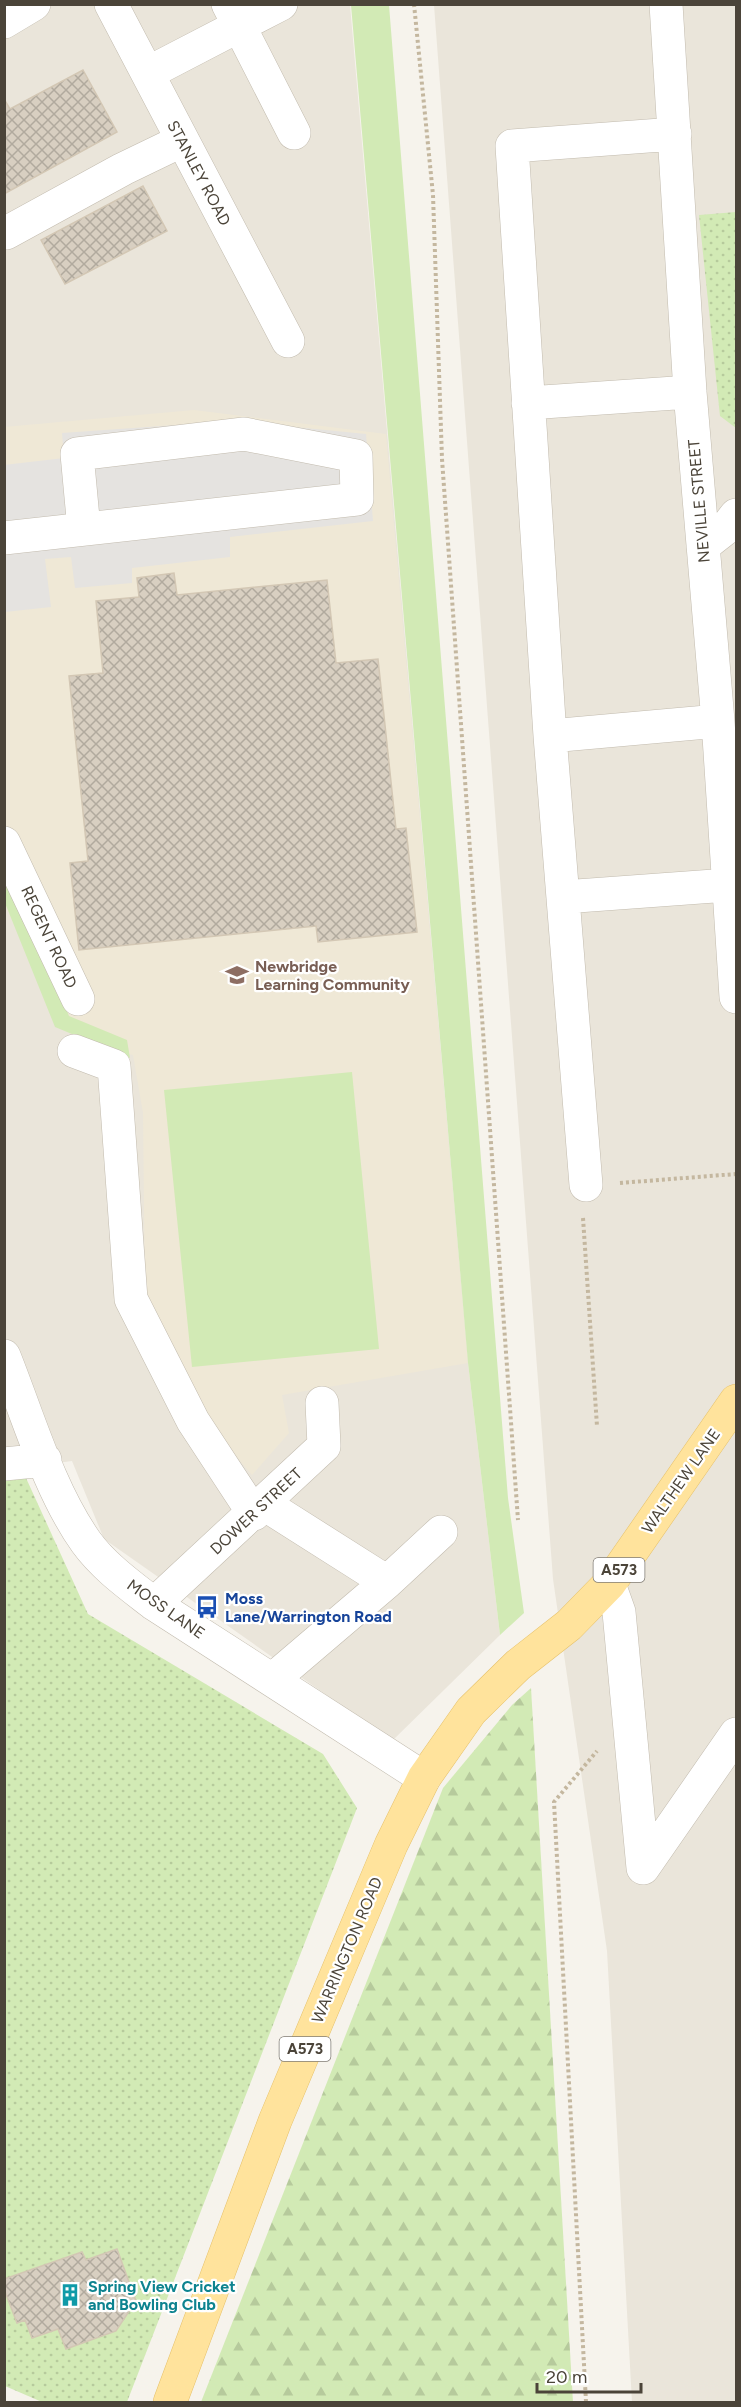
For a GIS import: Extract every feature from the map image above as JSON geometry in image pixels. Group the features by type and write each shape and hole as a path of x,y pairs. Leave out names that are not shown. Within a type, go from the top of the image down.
{"main road":[{"name":"WALTHEW LANE","path":"471,1711 518,1665 569,1625 609,1584 736,1401"},
{"name":"WARRINGTON ROAD","path":"170,2403 275,2121 391,1845 424,1778 471,1711"}],"street":[{"path":"4,22 34,4"},
{"name":"STANLEY ROAD","path":"111,4 288,341"},
{"path":"148,73 233,15 281,4"},
{"name":"NEVILLE STREET","path":"666,4 690,392 703,546 724,719 736,997"},
{"path":"233,15 294,133"},
{"path":"586,1185 550,736 512,146 675,134"},
{"path":"6,233 123,169 181,141"},
{"path":"528,403 690,392"},
{"path":"4,538 357,499 356,456 244,434 77,454 84,529"},
{"path":"703,546 726,528 736,515"},
{"path":"550,736 724,719"},
{"name":"REGENT ROAD","path":"4,843 78,999"},
{"path":"563,897 732,905"},
{"path":"74,1051 114,1066 131,1299 193,1421 259,1509 387,1582"},
{"name":"MOSS LANE","path":"4,1356 63,1506 87,1544 120,1577 154,1604 424,1778"},
{"name":"DOWER STREET","path":"154,1604 259,1509 324,1446 322,1403"},
{"path":"4,1464 45,1460"},
{"path":"272,1680 387,1582 441,1532"},
{"path":"609,1584 619,1612 643,1868 736,1734"}],"path":[{"path":"414,4 433,195 442,459 518,1520"},
{"path":"597,1426 581,1192 586,1185 736,1174"},
{"path":"586,2403 554,1802 628,1714"}],"shaded area":[{"path":"5,5 350,5 468,1363 500,1635 392,1741 104,1539 72,1461 5,1470"},
{"path":"434,5 736,5 736,2402 632,2402 607,1951 553,1579"},
{"name":"Newbridge Learning Community","path":"194,410 386,434 468,1363 282,1395 289,1433 252,1475 207,1423 145,1302 143,1113 133,1055 76,1044 5,906 4,427"},
{"path":"233,421 366,434 373,521 230,537 230,557 132,568 132,583 75,588 71,557 45,559 51,607 5,612 4,465 64,458 62,433"}],"green space":[{"path":"351,5 389,5 508,1498 524,1613 500,1635 468,1363"},
{"path":"736,212 736,428 720,416 699,215"},
{"path":"4,868 8,869 69,1016 127,1040 130,1058 55,1027 5,903"},
{"path":"352,1072 379,1349 192,1367 164,1090"},
{"path":"21,1467 88,1614 323,1754 357,1808 127,2402 42,2402 5,2386 4,1470"},
{"path":"531,1688 573,2402 201,2402 443,1788 512,1705"}],"building":[{"path":"83,70 117,132 4,194 4,99 10,109"},
{"path":"143,186 167,231 65,284 41,240"},
{"path":"174,573 177,595 327,580 336,663 378,659 396,829 406,828 417,932 318,942 316,926 79,950 70,863 88,861 69,676 103,673 96,601 139,597 137,578"},
{"name":"Spring View Cricket and Bowling Club","path":"117,2249 136,2301 116,2331 66,2349 58,2329 32,2338 25,2320 17,2323 4,2289 4,2279 82,2252 86,2260"}],"place":[{"name":"Newbridge Learning Community","path":"237,975"},
{"name":"Moss Lane/Warrington Road","path":"207,1607"},
{"name":"Spring View Cricket and Bowling Club","path":"70,2295"}]}
